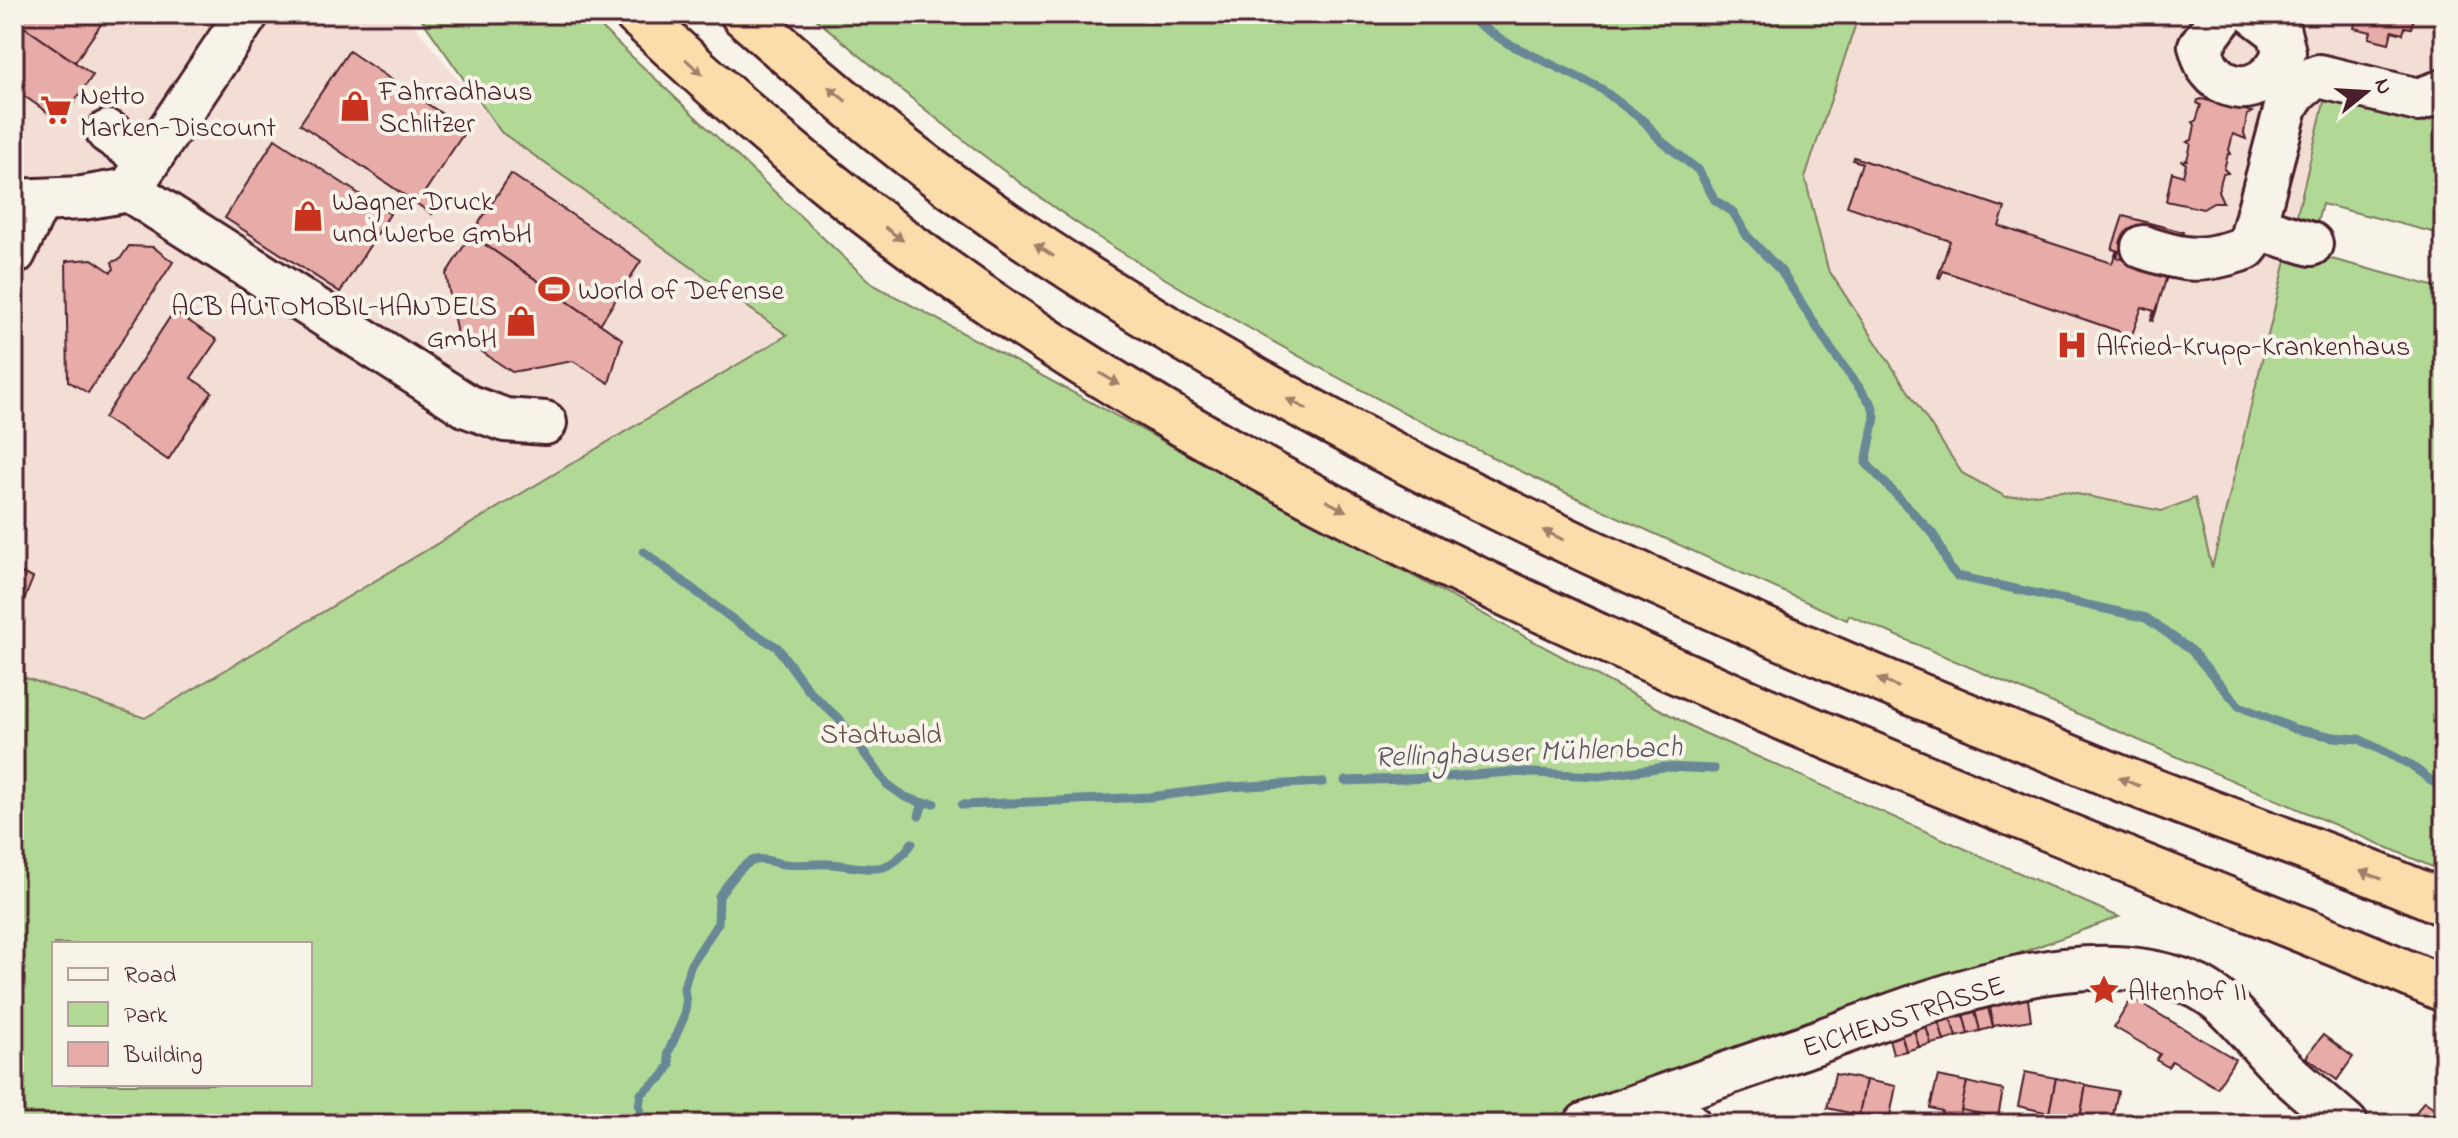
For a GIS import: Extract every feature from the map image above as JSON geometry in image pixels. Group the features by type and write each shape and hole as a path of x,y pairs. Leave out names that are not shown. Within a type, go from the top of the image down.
{"highway":[{"path":"637,14 762,128 899,238 1056,345 1249,460 1479,580 1693,679 2020,817 2444,989"},
{"path":"743,14 882,132 1021,235 1110,293 1285,398 1380,449 1624,569 1782,640 2107,773 2444,903"}],"street":[{"path":"2224,14 2200,46 2206,65 2227,83 2253,86 2272,77 2284,52 2275,20"},
{"path":"14,253 26,201 83,198 138,174 229,20"},
{"path":"2143,247 2186,261 2246,248 2255,227 2286,107 2306,82 2319,76 2418,100 2444,91"},
{"path":"108,132 138,174 467,406 505,420 545,423"},
{"path":"2255,227 2311,244"},
{"name":"EICHENSTRASSE","path":"1602,1118 1991,983 2123,967 2191,983 2224,1005 2281,1067 2346,1124"},
{"path":"1602,1118 1689,1124"}],"shaded area":[{"path":"14,14 405,14 501,132 786,334 142,720 14,676"},
{"name":"Alfried-Krupp-Krankenhaus","path":"1859,14 2444,14 2444,115 2328,87 2212,570 2162,511 2062,491 2006,497 1962,473 1828,269 1805,178"}],"green space":[{"name":"Stadtwald","path":"418,14 587,14 872,284 1702,732 2119,917 1550,1124 14,1124 14,674 145,718 787,335 501,132"},
{"path":"810,14 1859,14 1805,178 1828,269 1962,473 2006,497 2062,491 2162,511 2195,498 2212,568 2328,86 2444,115 2444,235 2322,204 2309,253 2444,289 2444,872 1849,615 1847,620 1596,507 1395,408 1233,319 1086,229 965,141"}],"building":[{"path":"14,14 108,14 75,62 14,20"},
{"path":"2357,14 2415,15 2411,28 2405,27 2403,34 2392,31 2389,43 2369,38 2371,32 2354,28"},
{"path":"14,20 93,75 68,111 60,106 53,116 14,89"},
{"path":"349,51 466,130 424,193 439,203 432,214 300,124"},
{"path":"2202,99 2252,112 2247,115 2246,139 2233,134 2231,154 2228,154 2224,169 2228,173 2223,174 2218,191 2223,202 2215,202 2203,209 2166,201 2172,172 2183,176 2186,164 2182,161 2187,160 2191,144 2187,142 2192,140 2193,122 2201,105 2197,103"},
{"name":"Wagner Druck und Werbe GmbH","path":"275,139 390,214 340,292 225,218"},
{"path":"1854,157 2005,208 1999,226 2112,263 2117,250 2117,257 2168,273 2153,321 2154,311 2142,307 2129,343 2130,335 1943,271 1938,277 1950,241 1847,206 1862,163 1853,160"},
{"path":"511,174 641,261 600,324 471,235"},
{"path":"2123,216 2183,232 2168,273 2117,257 2119,251 2112,249"},
{"path":"471,235 622,339 609,383 573,361 512,372 457,335 446,274"},
{"path":"129,246 153,247 173,262 88,393 68,381 66,261 92,259 111,272 114,269 112,262 120,259"},
{"path":"174,311 217,340 191,378 212,392 168,460 104,418"},
{"path":"14,570 33,578 14,625"},
{"path":"2027,993 2031,1020 1993,1026 1989,999"},
{"path":"2132,998 2235,1059 2217,1088 2172,1061 2168,1067 2156,1060 2160,1054 2114,1027"},
{"path":"1987,1004 1993,1027 1980,1031 1974,1007"},
{"path":"1974,1007 1980,1031 1968,1034 1962,1010"},
{"path":"1962,1010 1968,1034 1956,1037 1949,1014"},
{"path":"1949,1014 1956,1037 1944,1041 1937,1017"},
{"path":"1937,1017 1944,1041 1931,1044 1924,1020"},
{"path":"1924,1020 1931,1044 1919,1047 1912,1024"},
{"path":"1912,1024 1919,1047 1906,1051 1899,1027"},
{"path":"1899,1027 1906,1051 1893,1054 1887,1031"},
{"path":"2323,1035 2353,1057 2337,1080 2306,1057"},
{"path":"2025,1072 2056,1078 2049,1113 2018,1106"},
{"path":"1835,1074 1866,1080 1859,1115 1827,1108"},
{"path":"1938,1076 1967,1082 1959,1122 1944,1121 1940,1118 1942,1111 1930,1108"},
{"path":"2056,1078 2086,1085 2080,1119 2049,1113"},
{"path":"1866,1080 1896,1086 1889,1121 1859,1115"},
{"path":"1967,1082 2003,1090 1998,1117 1961,1110"},
{"path":"2086,1085 2118,1091 2111,1124 2080,1119"},
{"path":"2424,1101 2444,1115 2444,1124 2408,1124"}],"waterway":[{"path":"1463,14 1507,43 1600,88 1645,122 1660,140 1698,170 1715,200 1733,212 1747,236 1781,271 1832,351 1872,405 1875,417 1866,463 1935,536 1957,576 2146,618 2191,650 2239,706 2295,729 2359,739 2409,764 2444,790"},
{"name":"Rellinghauser Mühlenbach","path":"644,552 739,624 777,647 809,691 840,720 887,784 905,797 923,803"},
{"name":"Rellinghauser Mühlenbach","path":"1345,781 1510,772 1600,776 1664,767 1714,769"},
{"name":"Rellinghauser Mühlenbach","path":"962,805 1150,797 1230,787 1323,782"},
{"name":"Rellinghauser Mühlenbach","path":"919,816 923,803 934,803"},
{"path":"645,1124 639,1106 641,1094 663,1076 670,1065 668,1053 684,1017 684,988 690,966 718,923 719,896 740,870 748,863 762,860 790,865 875,868 894,862 912,843"}],"place":[{"name":"Fahrradhaus Schlitzer","path":"355,106"},
{"name":"Netto Marken-Discount","path":"56,110"},
{"name":"Wagner Druck und Werbe GmbH","path":"308,216"},
{"name":"World of Defense","path":"554,289"},
{"name":"ACB AUTOMOBIL-HANDELS GmbH","path":"521,321"},
{"name":"Alfried-Krupp-Krankenhaus","path":"2072,345"},
{"name":"Altenhof II","path":"2104,990"}]}
